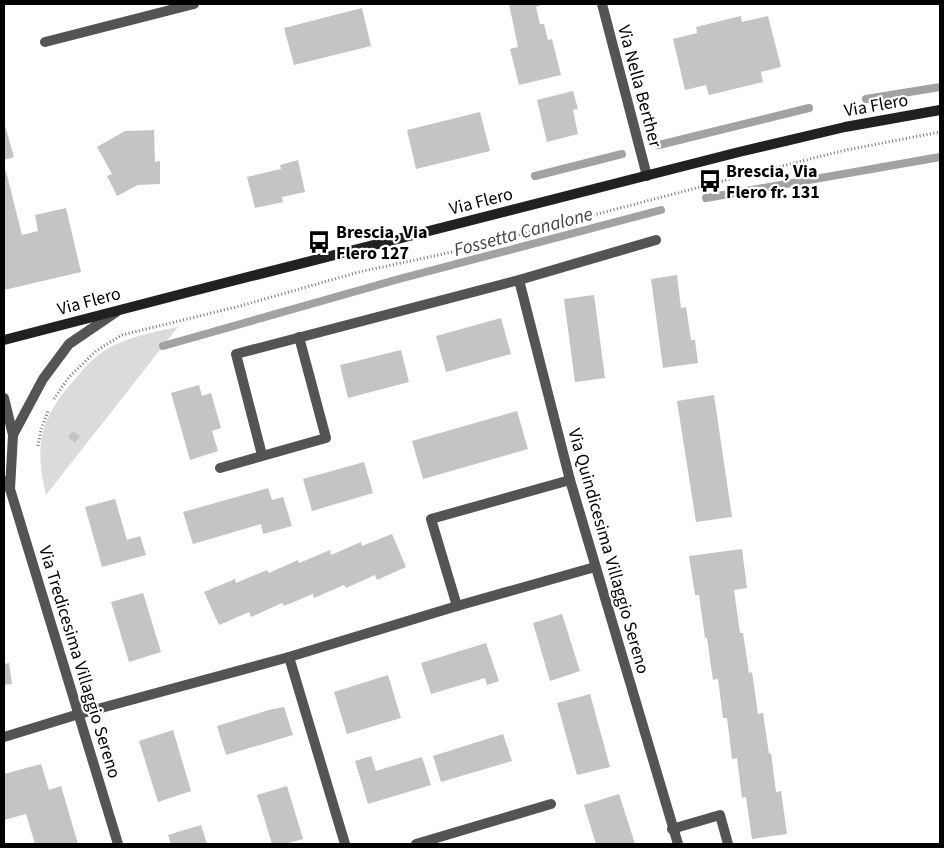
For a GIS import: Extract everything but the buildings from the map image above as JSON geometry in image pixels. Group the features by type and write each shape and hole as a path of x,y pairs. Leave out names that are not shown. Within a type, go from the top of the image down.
{"street":[{"path":"45,42 194,4"},
{"name":"Via Nella Berther","path":"602,4 647,176"},
{"name":"Via Flero","path":"4,340 845,127 940,110"},
{"path":"262,455 236,354 519,280 656,240"},
{"name":"Via Quindicesima Villaggio Sereno","path":"519,280 570,480 678,844"},
{"name":"Via Tredicesima Villaggio Sereno","path":"13,435 43,379 69,344 117,311"},
{"path":"220,468 326,438 299,337"},
{"name":"Via Tredicesima Villaggio Sereno","path":"4,398 13,435 7,485 118,844"},
{"path":"457,606 432,519 570,480"},
{"path":"4,736 289,657 457,606 595,567"},
{"path":"289,657 345,844"},
{"path":"416,844 551,804"},
{"path":"672,829 720,815 728,844"}],"path":[{"path":"38,446 41,430 50,406 69,377 96,351 122,335 240,306 359,272 457,251 846,150 940,132"}],"shaded area":[{"path":"178,327 46,495 41,461 43,432 47,420 63,393 89,363 106,349 133,338"}],"waterway":[{"name":"Fossetta Canalone","path":"866,99 940,87"},
{"name":"Fossetta Canalone","path":"659,145 809,108"},
{"name":"Fossetta Canalone","path":"535,176 622,154"},
{"name":"Fossetta Canalone","path":"706,198 940,157"},
{"name":"Fossetta Canalone","path":"163,346 399,279 661,210"}],"place":[{"name":"Brescia, Via Flero fr. 131","path":"710,181"},
{"name":"Brescia, Via Flero 127","path":"319,242"}]}
